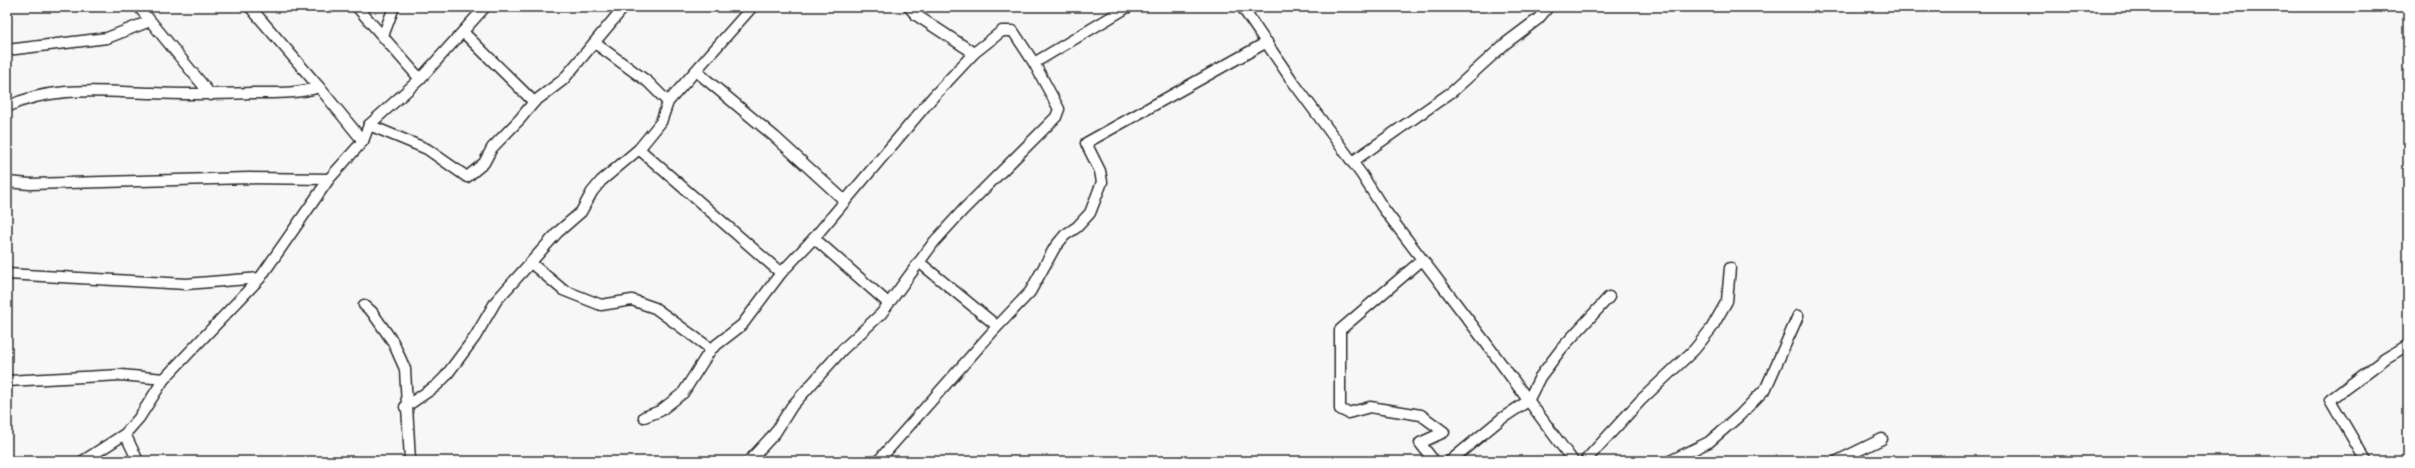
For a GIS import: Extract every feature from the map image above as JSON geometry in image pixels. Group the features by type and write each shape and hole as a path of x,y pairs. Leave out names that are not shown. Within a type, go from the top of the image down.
{"street":[{"path":"139,7 211,95"},
{"path":"250,7 319,86 363,141"},
{"path":"357,7 420,79"},
{"path":"383,36 394,7"},
{"path":"83,461 125,434 139,418 164,380 260,278 329,180 363,141 369,125 420,79 485,7"},
{"path":"369,125 427,149 466,177 484,163 492,148 534,102 563,80 595,44 624,7"},
{"path":"405,407 436,386 445,377 475,337 496,301 558,232 581,212 592,192 601,181 639,149 661,122 668,102 752,7"},
{"path":"909,7 916,15 974,53"},
{"path":"1034,63 1128,7"},
{"path":"1242,7 1291,79 1422,260 1528,400 1572,461"},
{"path":"1352,162 1453,91 1506,43 1538,19 1548,7"},
{"path":"7,50 107,38 150,21"},
{"path":"644,417 660,411 683,392 711,349 742,325 781,273 814,238 932,98 974,53 998,34 1009,30 1013,31 1034,63 1059,109 1056,117 963,210 919,262 881,314 843,349 792,406 775,433 749,461"},
{"path":"463,32 534,102"},
{"path":"878,461 997,326 1030,292 1055,247 1090,213 1102,182 1100,170 1086,143 1266,42"},
{"path":"595,44 648,82 668,102"},
{"path":"696,71 775,136 845,201"},
{"path":"7,107 31,96 95,91 211,95 303,92 319,86"},
{"path":"639,149 781,273"},
{"path":"7,182 30,184 249,178 329,180"},
{"path":"814,238 888,303"},
{"path":"1422,260 1340,330 1340,409 1348,413 1370,407 1421,415 1444,432 1420,443 1434,461"},
{"path":"919,262 997,326"},
{"path":"531,263 563,290 601,305 632,300 656,308 711,349"},
{"path":"1585,461 1641,400 1694,350 1707,334 1726,301 1730,268"},
{"path":"7,274 186,284 260,278"},
{"path":"1450,461 1501,419 1528,400 1540,377 1562,348 1609,297"},
{"path":"364,305 372,312 398,351 405,369 405,407 410,461"},
{"path":"1670,461 1709,442 1740,416 1766,388 1798,316"},
{"path":"2366,461 2330,400 2386,358 2408,345"},
{"path":"7,381 121,375 164,380"},
{"path":"125,434 138,461"},
{"path":"1837,461 1882,439"}]}
